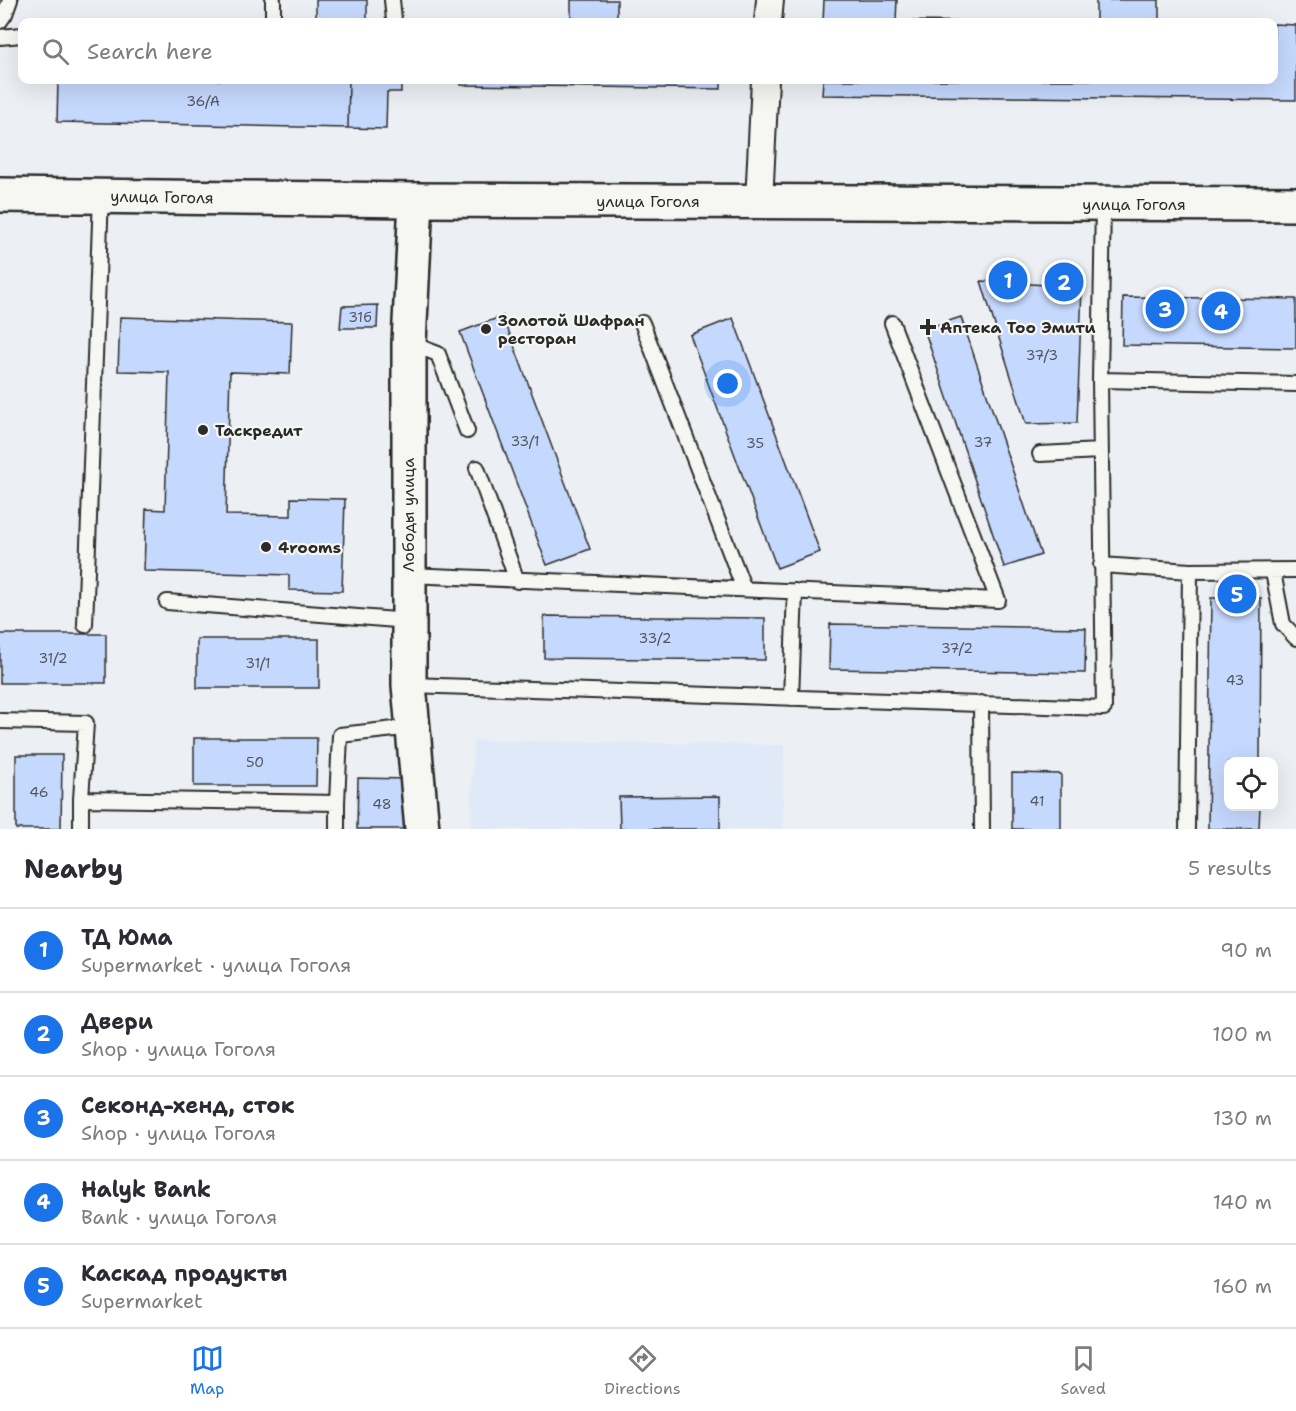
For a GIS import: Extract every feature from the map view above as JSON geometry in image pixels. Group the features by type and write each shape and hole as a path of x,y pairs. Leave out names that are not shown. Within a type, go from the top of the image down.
{"main road":[{"name":"улица Гоголя","path":"0,195 416,200 1296,204"},
{"name":"Лободы улица","path":"416,200 409,343 408,575 410,685 422,829"}],"street":[{"path":"768,18 770,0"},
{"path":"759,202 765,84"}],"lane":[{"path":"0,21 10,0"},
{"path":"273,0 273,18"},
{"path":"392,0 394,18"},
{"path":"0,37 18,35"},
{"path":"85,625 101,196"},
{"path":"410,685 1104,708 1100,451 1103,204"},
{"path":"642,323 744,589"},
{"path":"408,575 998,600 892,323"},
{"path":"409,343 438,354 467,431"},
{"path":"1100,380 1296,384"},
{"path":"1040,454 1100,451"},
{"path":"477,468 517,581"},
{"path":"1101,565 1190,571 1296,570"},
{"path":"1187,829 1190,571"},
{"path":"1273,572 1283,624 1296,638"},
{"path":"791,698 795,591"},
{"path":"167,602 409,621"},
{"path":"981,703 981,829"},
{"path":"0,721 86,723 81,829"},
{"path":"337,829 340,735 413,727"},
{"path":"81,800 337,803"}],"shaded area":[{"path":"473,740 784,745 783,829 471,829"}],"building":[{"path":"316,0 367,0 367,18 316,18"},
{"path":"571,0 617,0 617,18 571,18"},
{"path":"824,0 897,0 896,18 823,18"},
{"path":"1096,0 1159,0 1159,18 1096,18"},
{"path":"1278,24 1296,25 1296,100 822,95 823,84 1278,84"},
{"path":"58,84 349,84 348,128 57,122"},
{"path":"349,84 401,84 401,92 387,92 386,129 348,128"},
{"path":"721,84 721,89 461,85"},
{"path":"981,281 1082,287 1077,423 1026,424"},
{"path":"1123,297 1296,299 1296,348 1122,345"},
{"path":"378,305 377,328 340,328 342,306"},
{"path":"503,316 590,549 547,565 460,332"},
{"path":"120,317 292,322 290,374 230,372 226,515 291,516 291,498 345,499 342,591 289,590 289,575 144,571 146,509 165,510 169,372 118,371"},
{"path":"961,317 1041,555 1004,567 924,329"},
{"path":"733,318 820,552 777,568 690,335"},
{"path":"1211,598 1261,598 1260,757 1224,757 1224,811 1260,811 1259,829 1208,829"},
{"path":"544,616 765,618 765,660 544,658"},
{"path":"830,624 1086,628 1085,673 829,669"},
{"path":"0,634 106,634 106,683 0,683"},
{"path":"197,639 319,639 319,688 197,688"},
{"path":"194,738 317,738 316,786 194,786"},
{"path":"16,755 62,755 61,829 16,829"},
{"path":"1012,773 1061,774 1061,829 1012,829"},
{"path":"358,778 408,779 407,829 357,829"},
{"path":"720,796 720,829 620,829 619,797"}],"place":[{"name":"ТД Юма","path":"1008,280"},
{"name":"Двери","path":"1064,282"},
{"name":"Секонд-хенд, сток","path":"1165,309"},
{"name":"Halyk Bank","path":"1221,311"},
{"name":"Аптека Тоо Эмити","path":"928,327"},
{"name":"Золотой Шафран ресторан","path":"486,329"},
{"name":"Таскредит","path":"203,430"},
{"name":"4rooms","path":"266,547"},
{"name":"Каскад продукты","path":"1237,594"}]}
